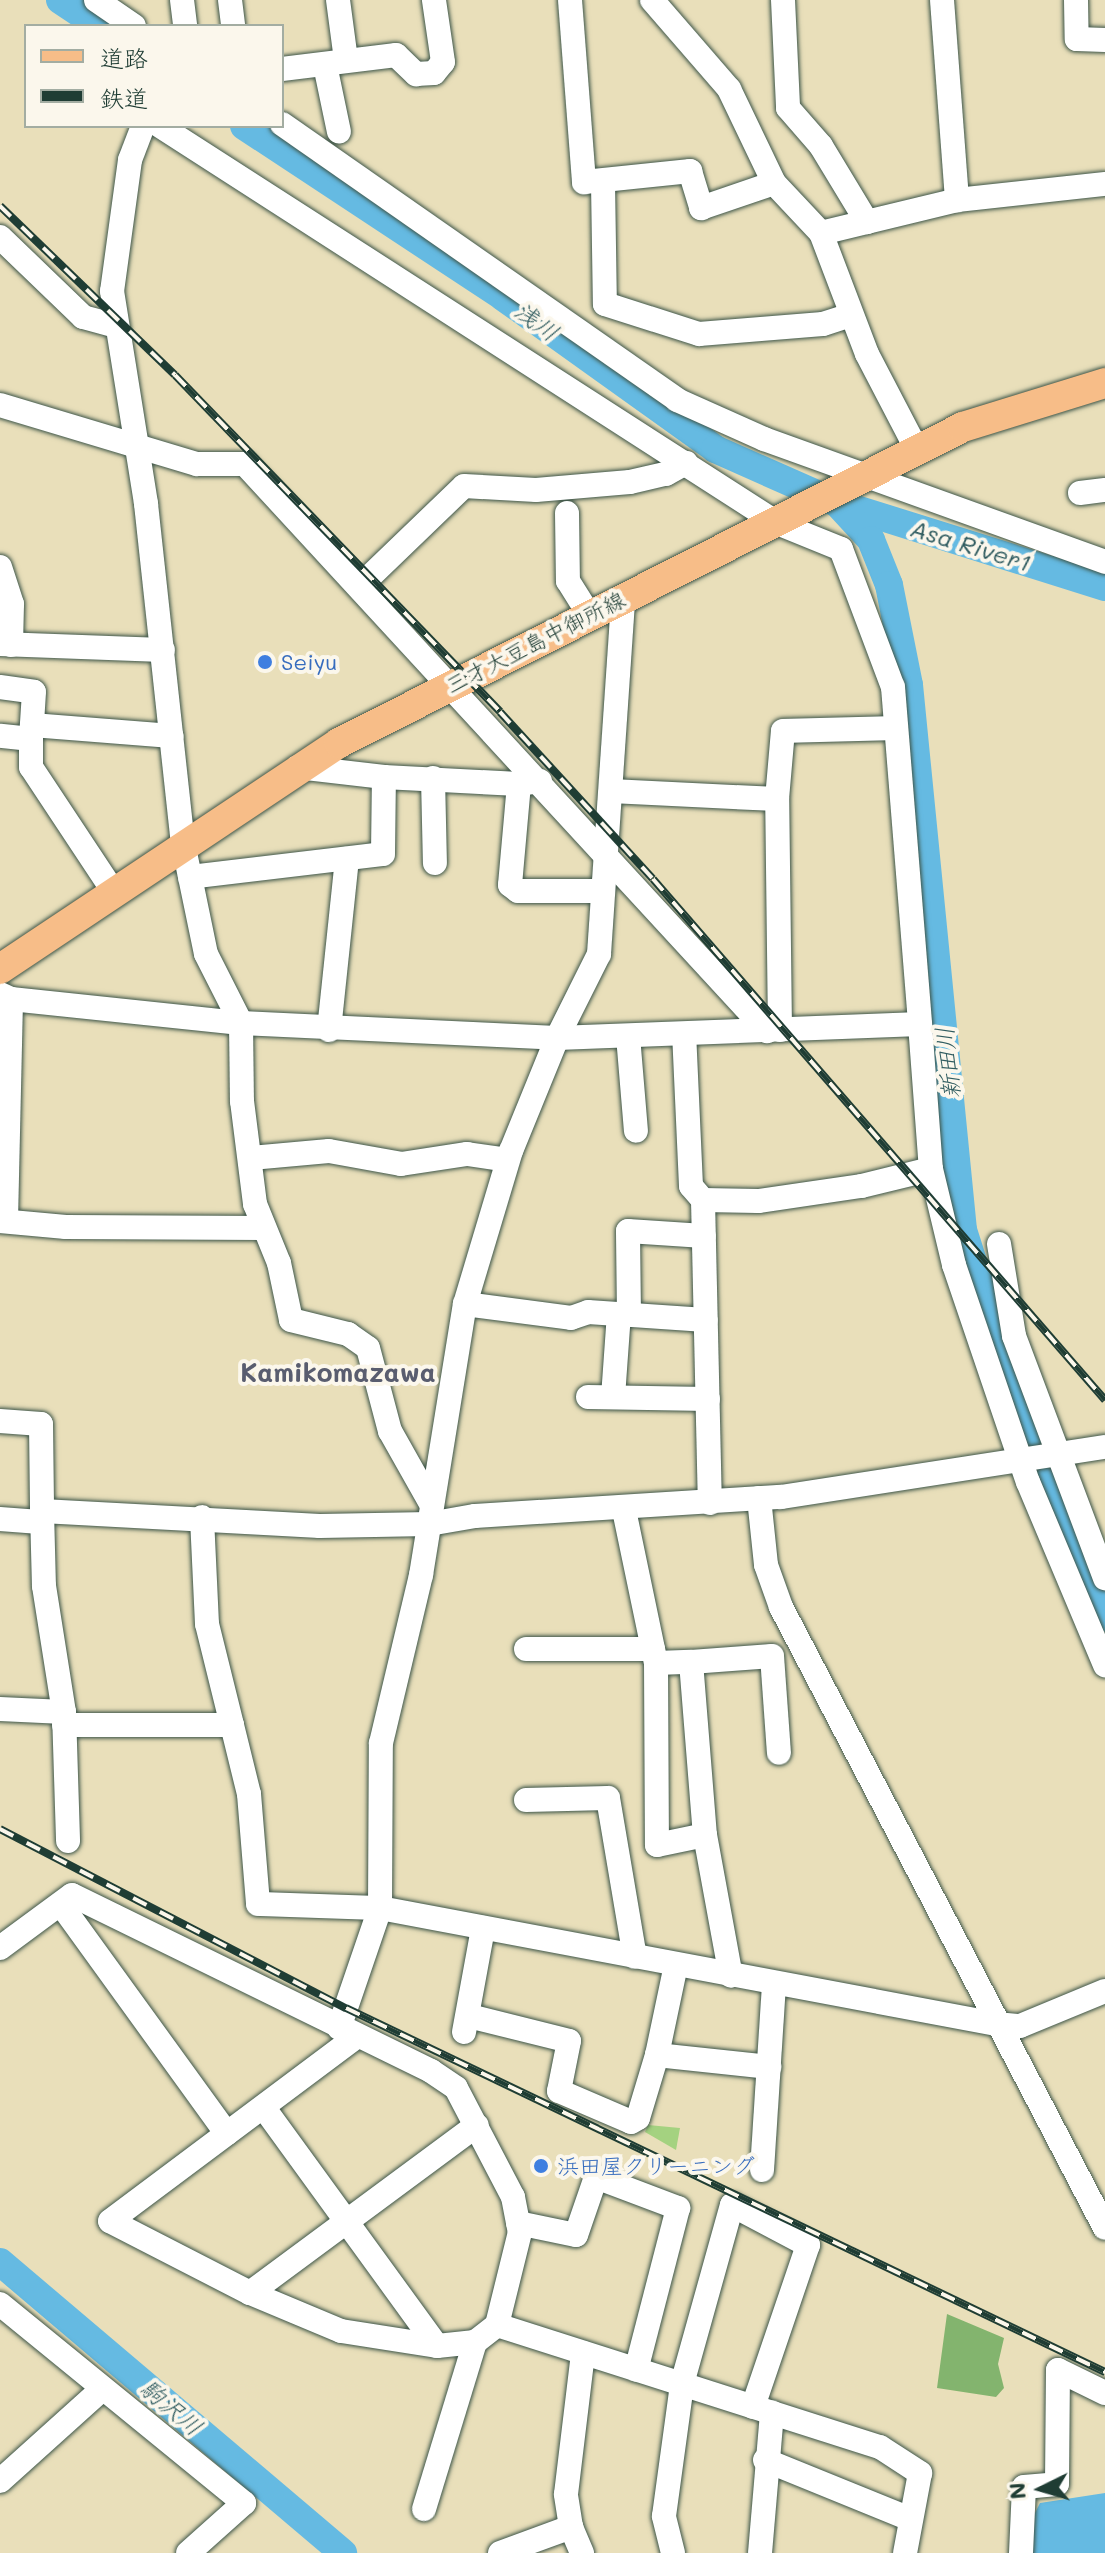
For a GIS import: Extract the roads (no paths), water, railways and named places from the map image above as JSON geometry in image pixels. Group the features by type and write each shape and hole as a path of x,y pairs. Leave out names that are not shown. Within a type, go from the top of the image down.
{"main road":[{"name":"三才大豆島中御所線","path":"0,969 115,894 183,843 298,767 452,683 788,518 963,427 1105,383"}],"street":[{"path":"96,0 131,24"},
{"path":"182,0 185,24"},
{"path":"230,0 233,24"},
{"path":"338,0 335,63 339,132"},
{"path":"284,69 396,55 416,74 434,73 443,62 434,0"},
{"path":"570,0 584,182 603,183 690,171 701,208 774,183"},
{"path":"652,0 729,89 774,183 821,233 850,315 917,450"},
{"path":"783,0 788,108 821,146 867,222"},
{"path":"942,0 957,200"},
{"path":"1076,0 1077,39 1105,40"},
{"path":"284,125 677,400 764,439 866,478 1105,562"},
{"path":"142,128 130,160 112,291 163,650 183,843 190,877 206,954 241,1023 242,1101 251,1158 263,1228 279,1263 291,1320 348,1334 368,1348 390,1431 429,1513"},
{"path":"163,128 686,463 841,549 885,655 905,790 931,1169 954,1265 1041,1458 1105,1578"},
{"path":"603,183 605,304 699,334 823,324 850,315"},
{"path":"821,233 957,200 1105,184"},
{"path":"0,237 83,317 117,326"},
{"path":"0,405 197,464 245,464 452,683 529,782 605,852 773,1030"},
{"path":"360,586 464,486 536,490 630,482 666,474 686,463"},
{"path":"1080,493 1105,490"},
{"path":"567,513 568,581 589,615"},
{"path":"1,572 12,604 5,644 163,650"},
{"path":"0,1948 62,1906 72,1895 348,2032 431,2071 456,2088 513,2197 518,2223 497,2325 475,2342 437,2346 341,2331 250,2293 110,2221 264,2108 348,2032 380,1908 381,1743 407,1648 465,1304 508,1160 557,1038 599,954 623,598"},
{"path":"0,687 34,692 31,767 115,894"},
{"path":"773,1030 777,799 783,731 895,728"},
{"path":"0,736 32,732 172,736"},
{"path":"298,767 384,777 529,782"},
{"path":"190,877 383,854 384,777"},
{"path":"433,778 435,863"},
{"path":"529,782 510,885 518,891 603,891"},
{"path":"611,791 777,799"},
{"path":"329,1030 347,859"},
{"path":"263,1228 80,1227 3,1221 5,997 329,1030 557,1038 920,1024"},
{"path":"684,1034 691,1186 703,1200 710,1503"},
{"path":"628,1036 636,1131"},
{"path":"251,1158 329,1151 401,1164 467,1154 508,1160"},
{"path":"703,1200 772,1199 931,1169"},
{"path":"613,1397 624,1315 628,1231 704,1236"},
{"path":"999,1244 1014,1336 1041,1458 1105,1665"},
{"path":"465,1304 571,1318 588,1312 706,1320"},
{"path":"588,1397 708,1399"},
{"path":"0,1421 41,1424 44,1586 64,1718 68,1841"},
{"path":"0,1519 202,1517 320,1526 429,1513 475,1516 624,1510 759,1498 1105,1447"},
{"path":"759,1498 766,1565 781,1607 1105,2228"},
{"path":"624,1510 654,1656 657,1845 705,1835"},
{"path":"202,1517 207,1624 249,1794 258,1904 380,1908 731,1976 824,1988 996,2024 1020,2026 1105,1991"},
{"path":"526,1649 654,1656 691,1662 772,1656 779,1753"},
{"path":"691,1662 705,1835 731,1976"},
{"path":"0,1709 64,1718 232,1725"},
{"path":"526,1800 608,1798 635,1957"},
{"path":"62,1906 227,2134"},
{"path":"483,1928 466,2024 569,2041 559,2091 631,2122 638,2118 657,2055 676,1965"},
{"path":"762,2170 774,1983"},
{"path":"657,2055 769,2067"},
{"path":"264,2108 437,2346"},
{"path":"250,2293 477,2125"},
{"path":"518,2223 576,2235 596,2177 678,2208 636,2370"},
{"path":"673,2553 664,2516 682,2384 732,2205 808,2245 762,2410 765,2460 760,2553"},
{"path":"0,2304 101,2390 244,2503 188,2553"},
{"path":"497,2325 762,2410 839,2430 880,2447 920,2473 905,2553"},
{"path":"424,2509 475,2342"},
{"path":"582,2553 571,2527 566,2494 583,2353"},
{"path":"1021,2553 1024,2487 1057,2484 1058,2370 1105,2393"},
{"path":"0,2481 101,2390"},
{"path":"765,2460 910,2519"},
{"path":"500,2553 571,2527"}],"water":[{"path":"1105,2493 1105,2553 1030,2553 1032,2519 1040,2503"}],"waterway":[{"name":"浅川","path":"60,0 96,24"},
{"name":"浅川","path":"247,128 503,297 715,449 837,503 1105,587"},
{"name":"新田川","path":"837,503 871,540 889,585 909,685 963,1230 1001,1350 1105,1618"},
{"name":"駒沢川","path":"0,2262 343,2553"}],"railway":[{"path":"0,206 175,375 500,712 653,879 1105,1400"},
{"path":"0,1829 346,2008 1105,2372"}],"place":[{"name":"Seiyu","path":"265,662"},
{"name":"浜田屋クリーニング","path":"541,2166"}],"district":[{"name":"Kamikomazawa","path":"338,1373"}],"water label":[{"name":"Asa River1","path":"971,545"}]}
